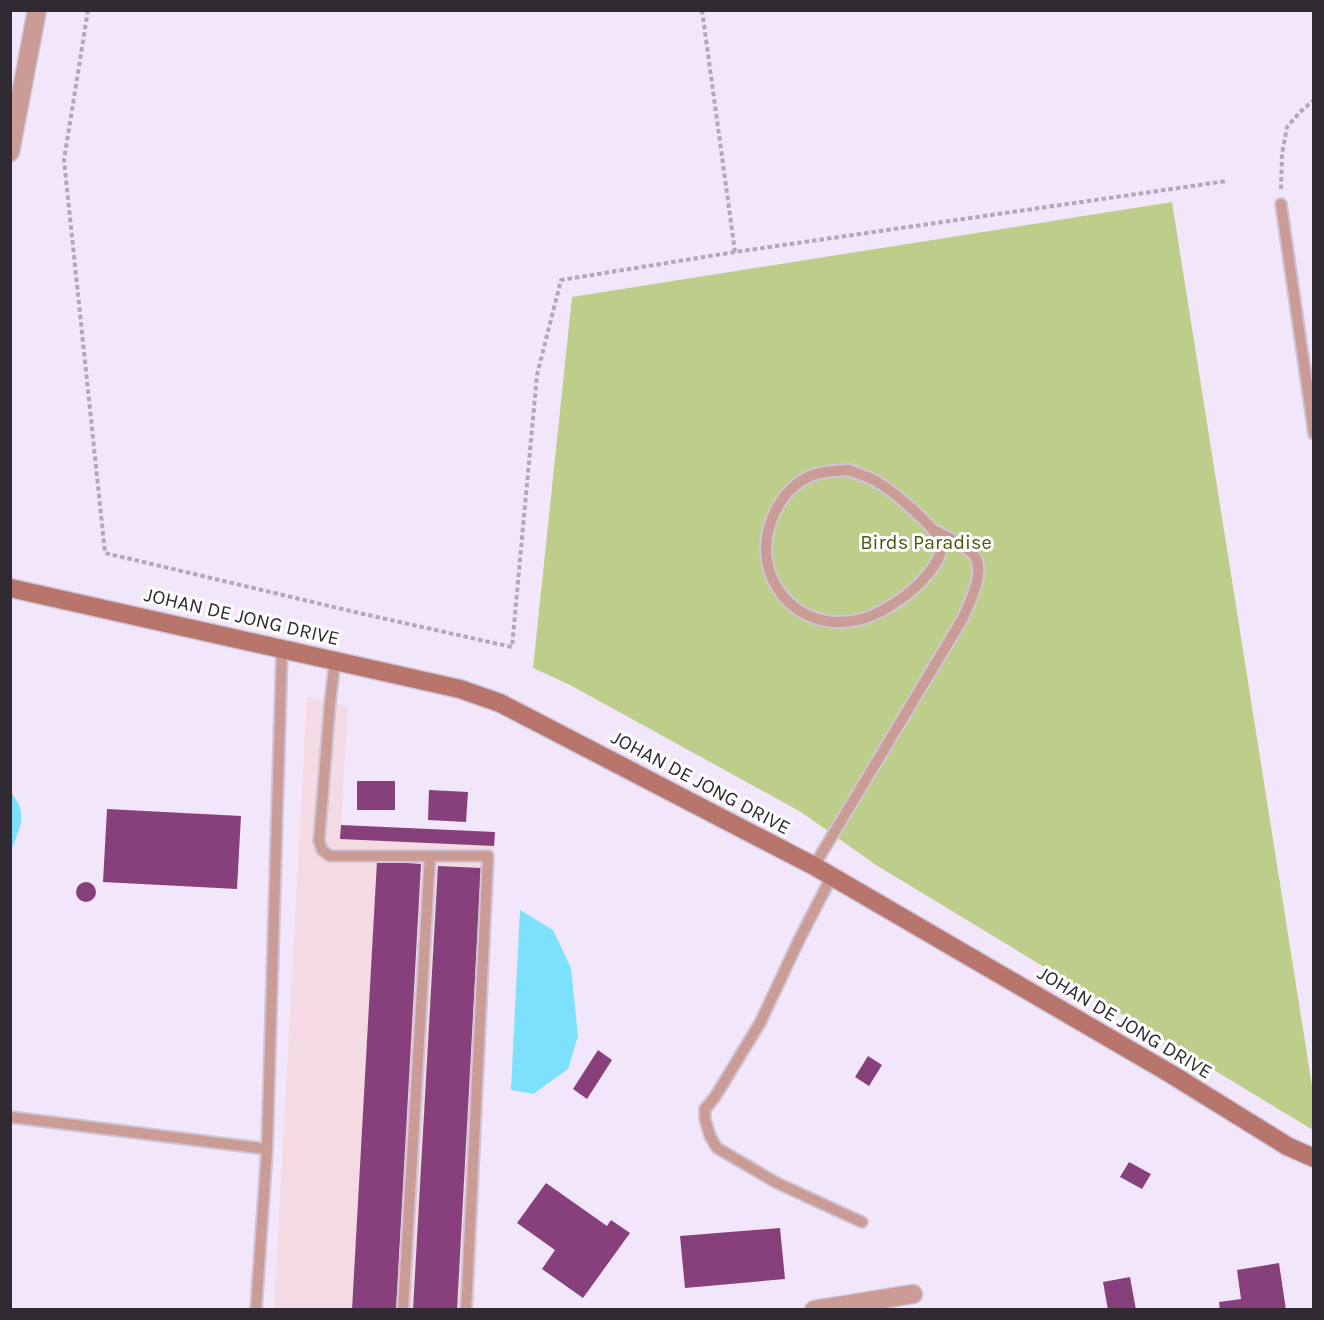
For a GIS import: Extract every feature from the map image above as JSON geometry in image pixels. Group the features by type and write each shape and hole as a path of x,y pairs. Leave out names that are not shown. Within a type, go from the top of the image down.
{"street":[{"path":"10,152 37,10"},
{"name":"JOHAN DE JONG DRIVE","path":"10,588 460,689 501,703 832,876 1171,1074 1287,1146 1314,1158"},
{"path":"813,1310 914,1294"}],"lane":[{"path":"1281,204 1314,434"},
{"path":"814,866 963,618 974,593 979,574 979,563 973,554 934,530 889,491 872,479 849,470 827,471 811,476 794,486 781,499 771,520 765,545 767,565 774,584 792,606 805,614 837,622 861,620 881,612 908,594 935,565 942,548 940,539 934,530"},
{"path":"256,1310 267,1149 282,648"},
{"path":"335,660 319,841 322,850 330,856 488,856 466,1310"},
{"path":"403,1310 430,856"},
{"path":"832,876 760,1023 716,1097 705,1109 705,1119 710,1136 717,1148 777,1183 862,1222"},
{"path":"10,1117 267,1149"}],"path":[{"path":"88,10 64,160 105,553 512,647 537,375 561,280 735,252 1227,181"},
{"path":"702,10 735,252"},
{"path":"1281,204 1282,154 1287,126 1314,100"}],"shaded area":[{"path":"307,697 348,707 341,825 495,832 474,1309 274,1310"}],"green space":[{"name":"Birds Paradise","path":"1172,202 1313,1092 1313,1130 876,865 801,812 570,685 533,668 572,297"}],"water":[{"path":"11,793 20,807 21,821 11,850"},
{"path":"520,910 553,930 571,968 578,1036 568,1069 533,1094 511,1090"}],"building":[{"path":"357,781 395,781 395,810 357,810"},
{"path":"429,790 468,792 466,822 428,820"},
{"path":"107,809 241,816 237,889 103,882"},
{"path":"341,825 495,832 494,846 340,839"},
{"path":"377,861 421,864 396,1310 352,1310"},
{"path":"438,866 481,868 457,1310 413,1310"},
{"path":"86,882 93,885 96,892 93,899 86,902 79,899 76,892 79,885"},
{"path":"598,1050 612,1060 587,1099 573,1089"},
{"path":"868,1056 882,1065 869,1086 855,1077"},
{"path":"1129,1162 1151,1174 1142,1189 1120,1177"},
{"path":"546,1183 607,1226 611,1220 630,1233 583,1298 542,1269 555,1250 517,1223"},
{"path":"780,1228 785,1279 685,1288 680,1236"},
{"path":"1279,1263 1286,1310 1220,1310 1219,1302 1241,1299 1237,1270"},
{"path":"1130,1277 1136,1310 1108,1310 1103,1282"}]}
